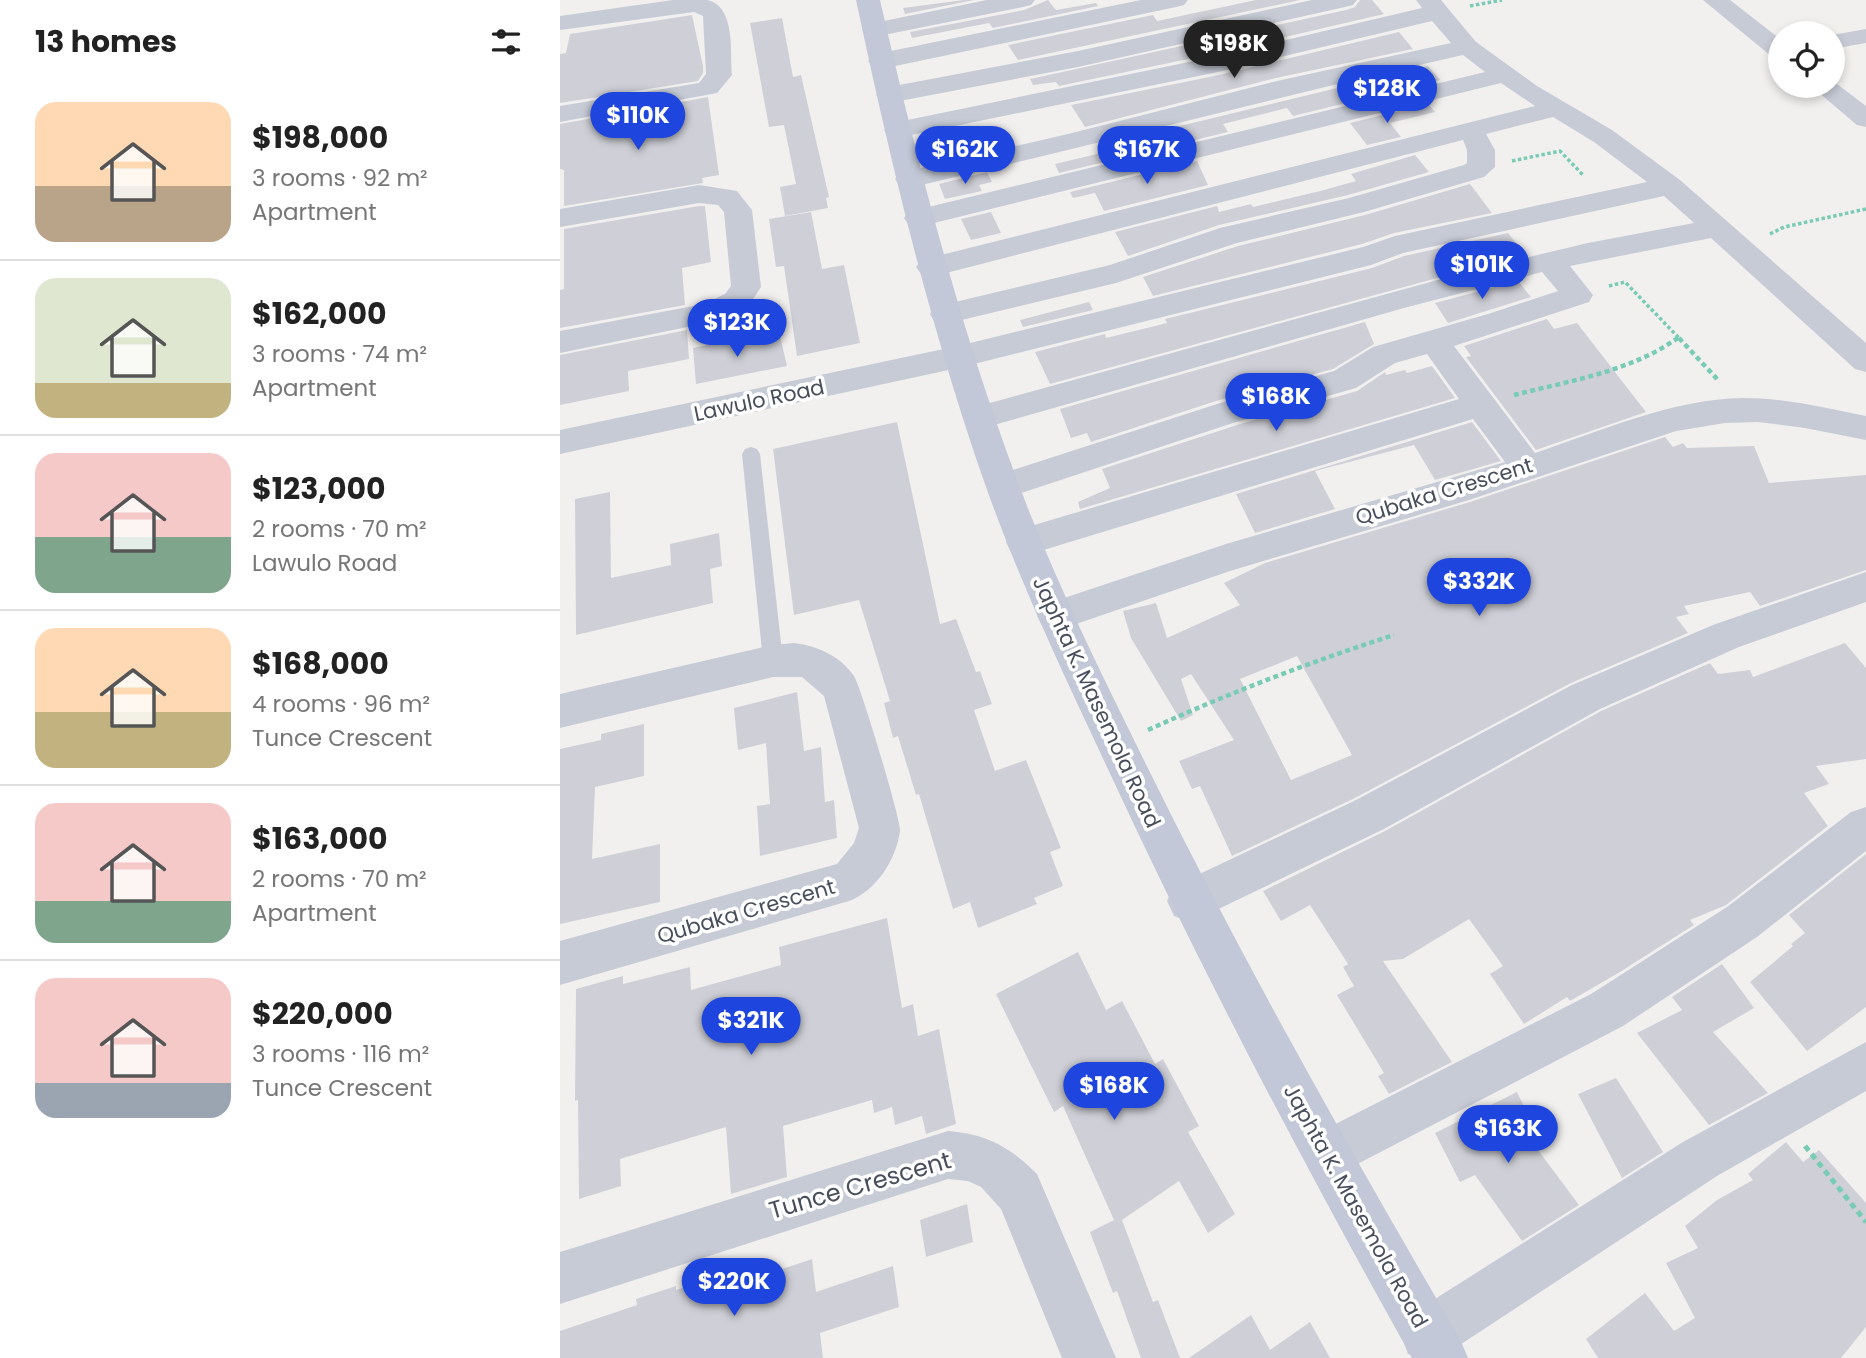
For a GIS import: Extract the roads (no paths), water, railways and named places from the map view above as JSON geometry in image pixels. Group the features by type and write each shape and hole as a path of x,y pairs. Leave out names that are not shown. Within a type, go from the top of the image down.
{"main road":[{"name":"Japhta K. Masemola Road","path":"868,0 931,267 958,357 1024,542 1189,901 1434,1346"}],"street":[{"path":"874,30 1023,0"},
{"path":"889,95 1078,59 1345,0"},
{"path":"1715,0 1768,42"},
{"path":"881,61 1160,2 1174,36"},
{"path":"560,23 681,5 706,7 715,16 719,75 717,81 694,92 560,114"},
{"path":"897,130 1218,64 1433,6 1467,47 1503,75 1603,136 1670,186 1866,360"},
{"path":"1845,40 1866,36"},
{"path":"909,179 1070,142 1277,89 1467,47"},
{"path":"918,218 1503,75"},
{"path":"1839,98 1866,119"},
{"path":"931,267 1558,108"},
{"path":"945,314 1116,273 1230,235 1353,206 1481,167 1481,150 1471,130"},
{"name":"Lawulo Road","path":"560,442 958,357 1209,293 1360,258 1395,245 1606,202 1670,186"},
{"path":"560,218 699,194 727,197 735,203 738,210 746,287 736,301 711,313 560,342"},
{"path":"980,418 1549,261 1716,228"},
{"path":"1003,486 1230,412 1345,380 1360,373 1384,355 1526,314 1578,295 1549,261"},
{"path":"1434,341 1526,466"},
{"path":"1024,542 1482,404"},
{"name":"Qubaka Crescent","path":"1056,616 1226,558 1469,487 1526,466 1673,420 1707,413 1744,410 1814,417 1866,428"},
{"path":"1189,901 1369,815 1586,697 1726,636 1866,587"},
{"name":"Qubaka Crescent","path":"560,711 773,661 791,658 813,663 828,672 841,689 880,828 876,846 866,866 849,881 560,963"},
{"path":"1327,1154 1607,1010 1742,922 1866,826"},
{"path":"1434,1346 1700,1159 1866,1065"},
{"name":"Tunce Crescent","path":"560,1278 948,1155 972,1157 998,1170 1019,1192 1089,1358"}],"lane":[{"path":"751,454 773,661"}]}
